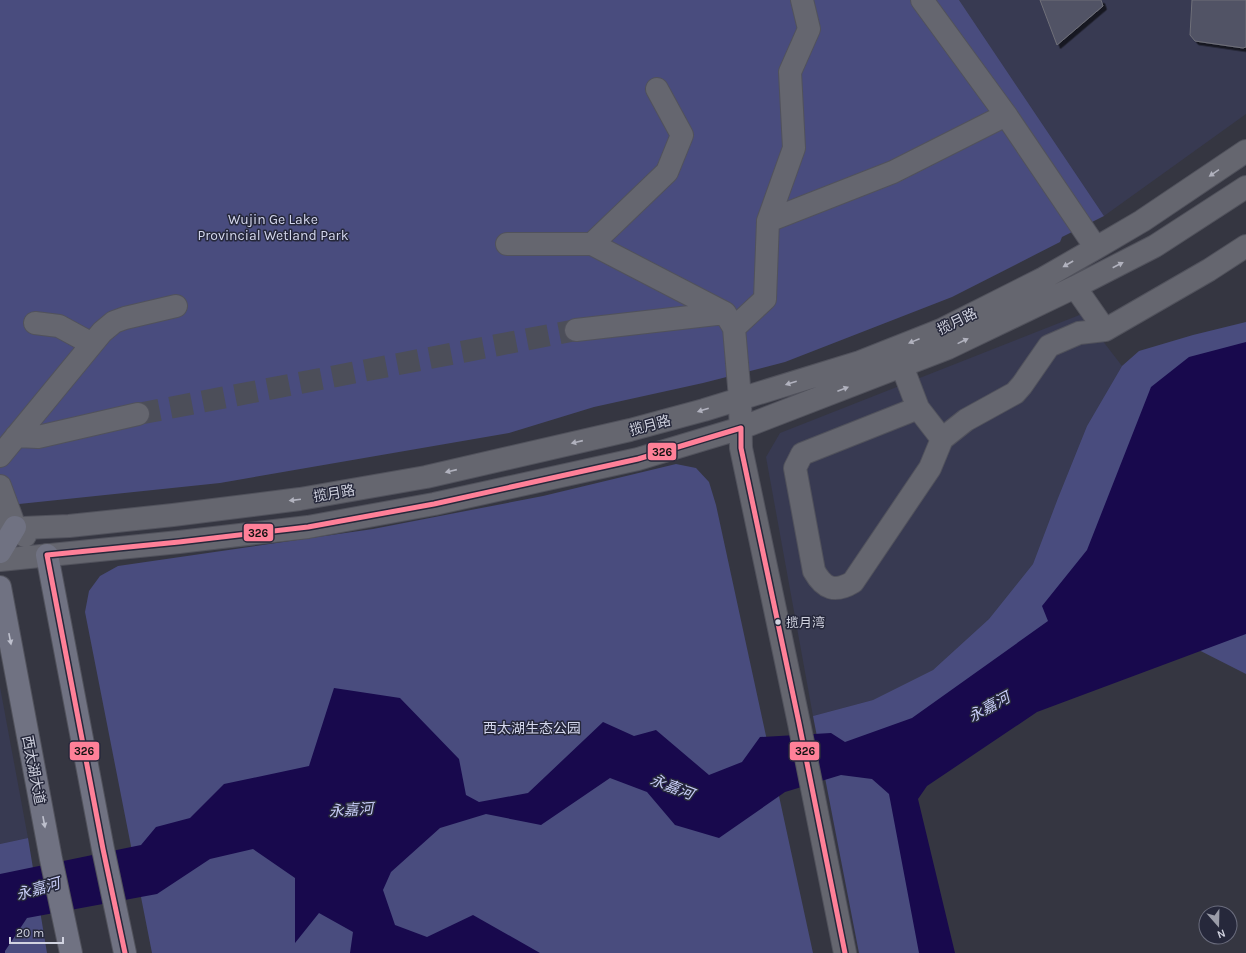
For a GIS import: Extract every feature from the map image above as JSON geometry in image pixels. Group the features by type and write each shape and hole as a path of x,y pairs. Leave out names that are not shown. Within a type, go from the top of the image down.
{"main road":[{"path":"0,552 7,528"},
{"path":"47,555 103,849 125,953"},
{"name":"西太湖大道","path":"0,587 51,859 71,953"}],"street":[{"path":"576,330 730,320 764,298 768,221 794,148 790,72 810,29 802,0"},
{"path":"922,0 1006,115 1096,248"},
{"path":"592,244 667,172 682,135 657,89"},
{"path":"768,221 893,172 1006,115"},
{"name":"揽月路","path":"7,528 69,526 174,515 300,499 426,477 630,430 704,410 860,362 941,330 1044,278 1096,248 1142,221 1246,152"},
{"name":"揽月路","path":"0,560 308,527 434,504 638,458 741,428 948,348 1075,287 1155,246 1246,187"},
{"path":"507,244 592,244 730,320"},
{"path":"918,408 802,454 795,468 814,571 819,580 830,588 843,588 853,582 930,468 942,439 966,420 1015,393 1049,346 1079,333 1105,330 1209,270 1246,246"},
{"path":"1075,287 1105,330"},
{"path":"0,456 102,332 114,322 124,318 176,306"},
{"path":"730,320 740,398 741,448 845,953"},
{"path":"35,323 60,326 92,344"},
{"path":"902,366 918,408 942,439"},
{"path":"16,436 38,437 138,414"},
{"path":"0,486 7,528 47,555"}],"shaded area":[{"path":"959,0 1246,0 1246,114 1104,216"},
{"path":"1082,314 1122,366 1087,426 1033,564 989,619 933,670 873,700 813,716 766,457 780,433"},
{"path":"0,687 28,838 0,844"}],"green space":[{"name":"Wujin Ge Lake Provincial Wetland Park","path":"0,0 959,0 1104,216 1062,237 1060,242 952,297 785,362 703,383 594,407 509,433 220,483 0,506"},
{"path":"1246,322 1246,674 1110,605 895,761 921,953 859,953 813,716 873,700 933,670 989,619 1033,564 1087,426 1122,366 1139,351 1193,335"},
{"name":"西太湖生态公园","path":"676,464 696,468 709,482 716,505 813,953 152,953 85,612 89,591 100,576 118,566 373,529 543,496"},
{"path":"28,838 47,953 0,953 0,844"}],"water":[{"name":"永嘉河","path":"1246,342 1246,634 1037,712 927,786 918,799 955,953 919,953 889,794 872,779 841,775 785,792 719,838 675,825 647,792 610,778 541,825 486,814 440,828 391,872 383,890 395,925 427,937 473,915 540,953 350,953 353,932 319,913 295,943 295,878 253,849 210,859 157,894 27,918 5,953 0,953 0,874 141,845 156,827 190,818 224,784 309,766 334,688 400,698 459,759 466,795 479,802 528,793 603,722 634,736 656,730 709,775 742,762 760,737 831,733 845,742 912,718 1048,621 1042,606 1087,550 1151,387 1189,357"}],"building":[{"path":"1040,0 1101,0 1103,6 1057,45"},
{"path":"1192,0 1246,0 1246,47 1243,48 1195,41 1190,35"}],"tunnel":[{"path":"138,414 576,330"}],"transit line":[{"name":"326","path":"125,953 103,849 47,555 308,527 434,504 638,459 741,428 741,448 799,723 845,953"}],"place":[{"name":"揽月湾","path":"778,622"}]}
